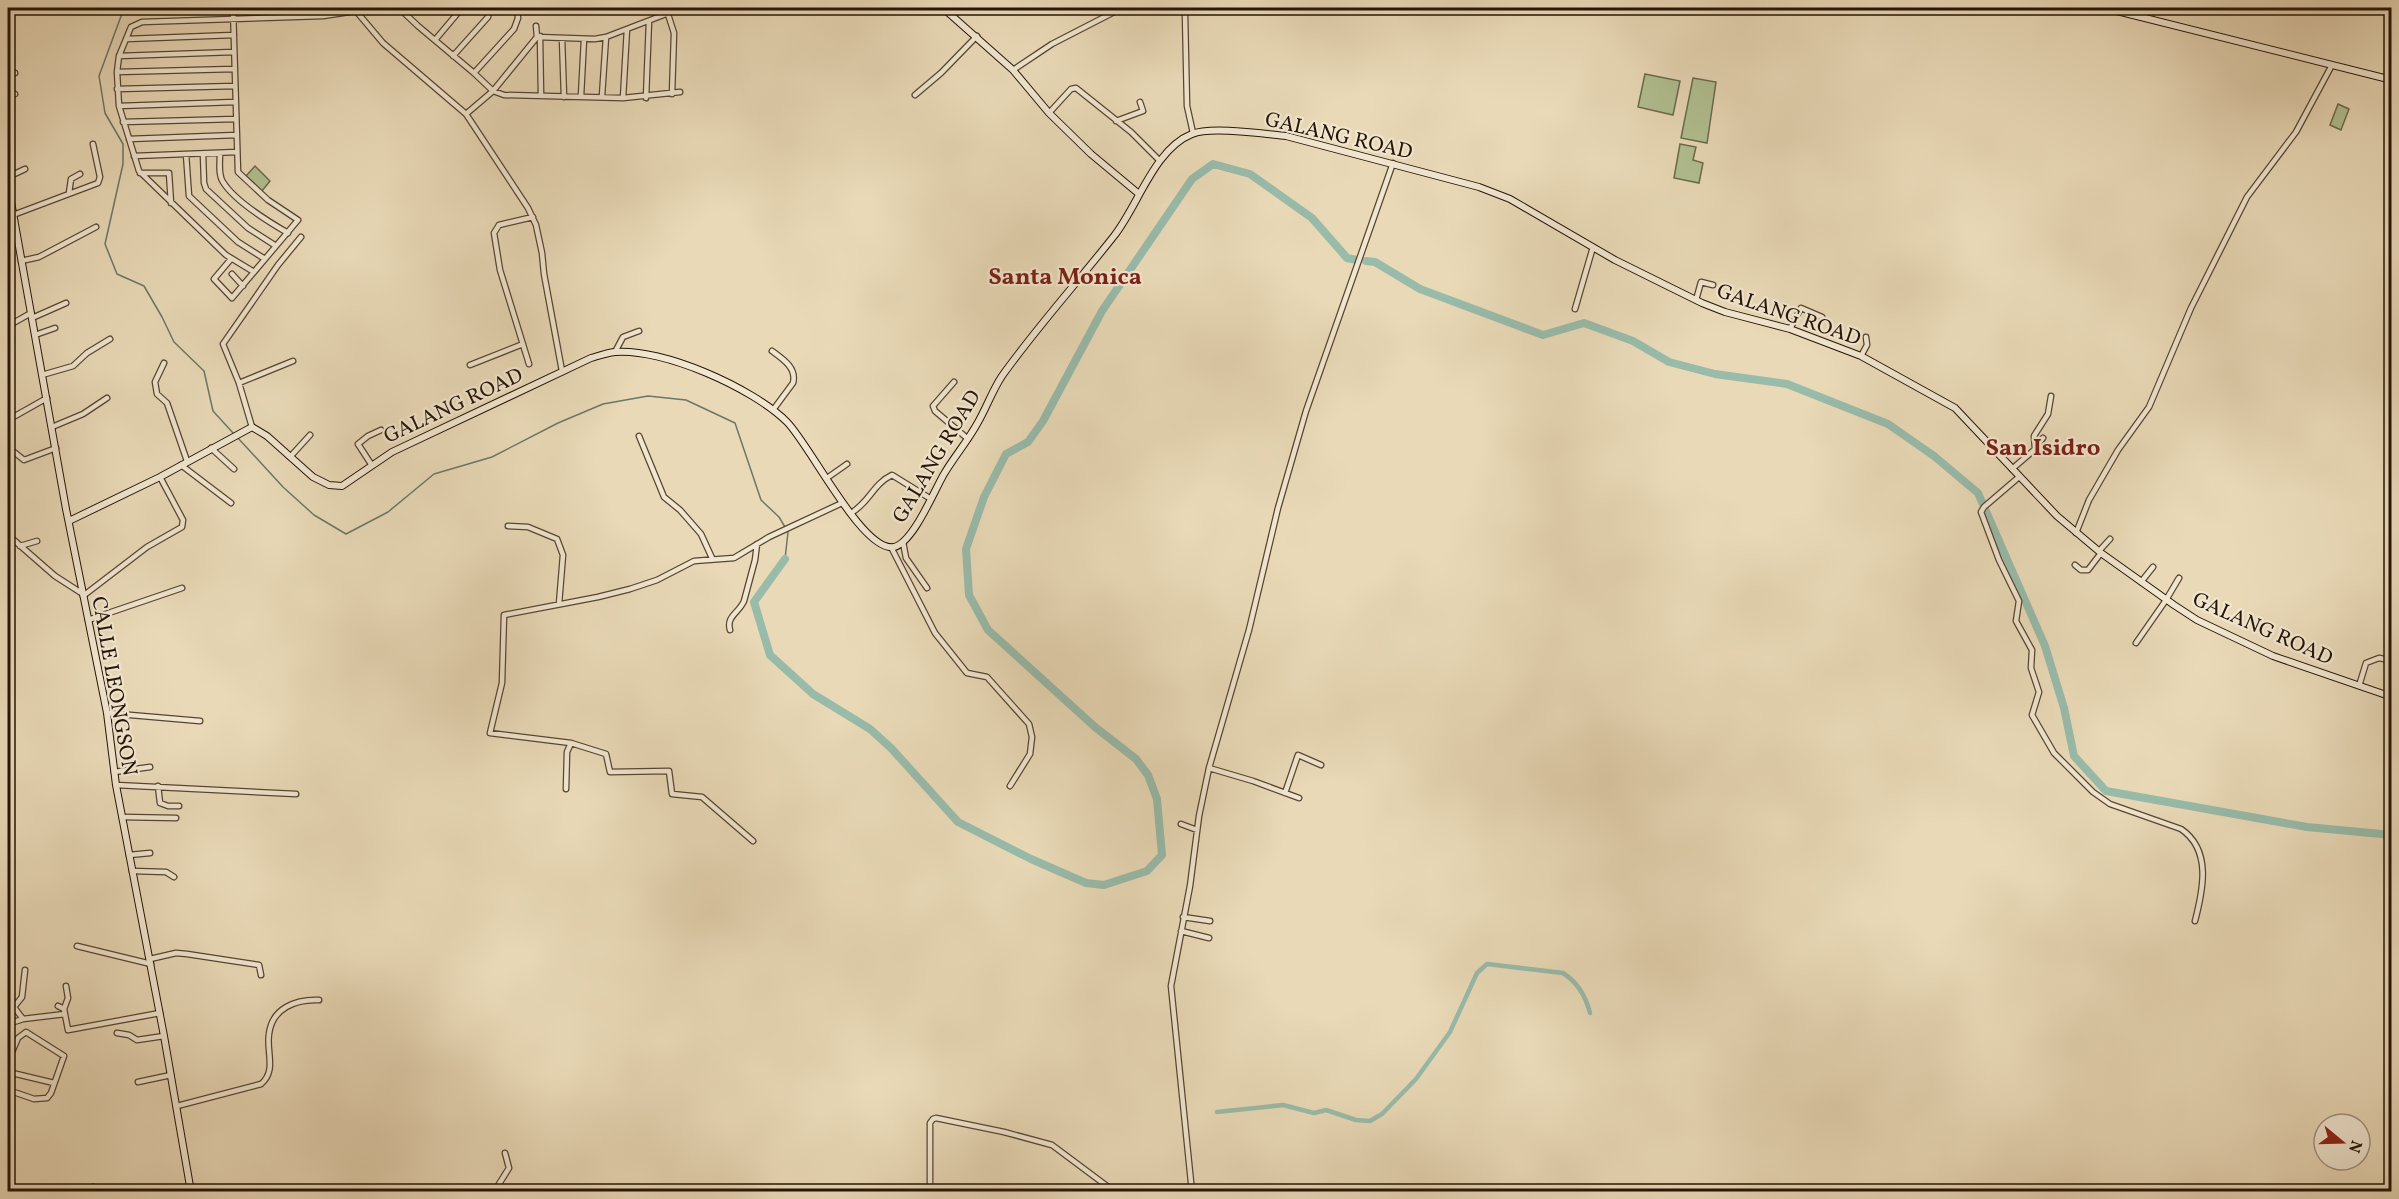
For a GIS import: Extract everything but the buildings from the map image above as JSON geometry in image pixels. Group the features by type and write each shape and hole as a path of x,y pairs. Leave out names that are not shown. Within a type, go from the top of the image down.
{"street":[{"path":"231,259 214,279 232,298 297,222 297,219 271,203 238,172 233,8"},
{"path":"399,8 493,91 500,94 645,98 680,92"},
{"path":"448,8 456,14"},
{"path":"435,40 462,8"},
{"path":"453,56 488,17 490,8"},
{"path":"474,73 514,29 518,18 517,8"},
{"path":"666,8 666,14 674,33 672,94"},
{"path":"943,8 1013,70 1049,113 1091,154 1139,194"},
{"path":"1013,70 1052,44 1122,8"},
{"path":"2105,8 2391,80"},
{"path":"254,272 231,259 140,173 119,106 117,72 119,56 131,27 142,22 336,15 356,9 383,43 466,114 533,217 542,253 562,371"},
{"path":"539,36 584,39 606,37 666,14"},
{"path":"1185,14 1187,106 1193,133"},
{"path":"645,98 649,21"},
{"path":"536,26 539,36 541,96"},
{"path":"623,98 627,29"},
{"path":"126,39 234,35"},
{"path":"466,114 493,91 539,36"},
{"path":"915,95 941,73 977,36"},
{"path":"602,96 606,37"},
{"path":"562,38 564,97"},
{"path":"581,96 584,39"},
{"path":"119,56 234,52"},
{"path":"2076,533 2089,500 2118,450 2149,407 2191,308 2243,205 2296,132 2332,65"},
{"path":"117,72 234,69"},
{"path":"8,74 15,73"},
{"path":"117,89 235,86"},
{"path":"1049,113 1071,88 1076,88 1160,161"},
{"path":"8,96 15,94"},
{"path":"119,106 235,102"},
{"path":"1116,121 1143,111 1140,102"},
{"path":"123,122 236,119"},
{"name":"GALANG ROAD","path":"250,427 267,436 313,477 336,486 350,481 371,464 392,452 591,358 615,352 651,357 706,372 731,383 772,410 787,422 804,443 842,502 873,540 891,548 903,542 968,439 1000,380 1030,337 1114,235 1160,161 1178,143 1193,133 1253,133 1286,136 1464,182 1510,199 1615,260 1696,300 1725,312 1790,329 1861,356 1955,408 2012,470 2076,533 2189,615 2242,642 2295,664 2391,697"},
{"path":"129,139 237,135"},
{"path":"13,215 99,182 93,144"},
{"path":"134,156 237,152"},
{"path":"203,153 206,189 248,228 276,246"},
{"path":"220,153 221,177 224,184 257,214 288,233"},
{"path":"186,154 189,196 238,242 265,259"},
{"path":"1192,1191 1170,987 1190,886 1197,830 1209,768 1249,630 1278,508 1306,411 1393,164"},
{"path":"8,177 25,170"},
{"path":"140,173 169,173 171,203"},
{"path":"69,194 71,179 80,174"},
{"name":"CALLE LEONGSON","path":"8,185 69,521 107,713 116,785 191,1191"},
{"path":"529,364 500,270 494,233 499,225 533,217"},
{"path":"21,261 49,253 96,227"},
{"path":"8,232 16,230"},
{"path":"69,521 160,477 250,427 240,383 223,344 278,265 301,237"},
{"path":"1575,309 1593,247"},
{"path":"232,274 243,286"},
{"path":"1696,300 1701,282 1713,285"},
{"path":"8,326 66,303"},
{"path":"1790,329 1801,308 1822,317"},
{"path":"35,335 56,328"},
{"path":"615,352 622,337 639,331"},
{"path":"1861,356 1867,345 1866,337"},
{"path":"42,375 73,366 97,346 110,339"},
{"path":"470,365 523,344"},
{"path":"772,351 788,364 795,377 772,410"},
{"path":"240,383 293,361"},
{"path":"164,363 155,382 157,394 167,403 187,461"},
{"path":"954,382 933,406 935,411 968,439"},
{"path":"2035,449 2034,436 2048,414 2051,396"},
{"path":"8,420 47,398"},
{"path":"52,427 83,414 107,398"},
{"path":"371,464 358,444 372,433 381,430"},
{"path":"290,457 310,435"},
{"path":"639,436 664,497 680,510 701,534 712,558"},
{"path":"2012,470 2035,449 2043,438"},
{"path":"14,452 24,460 56,448"},
{"path":"211,448 234,469"},
{"path":"826,478 848,464"},
{"path":"181,465 231,503"},
{"path":"851,513 865,504 873,489 892,475 931,499"},
{"path":"8,535 55,576 83,595 147,547 182,527 183,520 160,477"},
{"path":"2019,477 1981,512 2019,601 2016,621 2032,650 2031,668 2039,692 2032,711 2033,718 2054,753 2093,792 2116,807 2181,829 2188,834 2197,846 2203,876 2203,887 2195,921"},
{"path":"753,841 702,797 672,794 669,771 610,772 606,754 571,743 494,735 489,731 502,683 504,615 630,589 657,580 683,565 712,558 734,558 781,531 842,502"},
{"path":"508,526 528,527 557,539 563,555 559,604"},
{"path":"2075,564 2081,570 2088,570 2110,539"},
{"path":"20,546 37,541"},
{"path":"903,542 905,555 927,588"},
{"path":"730,630 728,624 744,601 757,544"},
{"path":"891,548 935,633 967,673 987,677 1029,724 1032,737 1030,754 1010,786"},
{"path":"2141,582 2153,567"},
{"path":"2136,643 2179,578"},
{"path":"88,620 182,588"},
{"path":"2359,686 2366,663 2379,658 2390,660 2391,656"},
{"path":"107,713 200,721"},
{"path":"566,789 567,752 571,743"},
{"path":"1285,793 1298,755 1321,765"},
{"path":"114,772 150,767"},
{"path":"1209,768 1299,798"},
{"path":"116,785 296,794"},
{"path":"158,786 160,803 179,806"},
{"path":"123,818 176,818"},
{"path":"1181,824 1197,830"},
{"path":"129,855 150,853"},
{"path":"132,871 166,872 174,877"},
{"path":"1183,917 1210,921"},
{"path":"1181,931 1209,938"},
{"path":"77,946 150,962 176,953 214,957 259,965 261,975"},
{"path":"9,1059 24,1033 21,1019 14,1007 22,997 25,970"},
{"path":"66,986 68,998 64,1012 68,1030 160,1014"},
{"path":"177,1106 261,1084 269,1070 268,1035 277,1014 300,1000 319,1000"},
{"path":"58,1006 64,1012"},
{"path":"8,1024 21,1019 64,1012"},
{"path":"8,1090 34,1099 47,1098 64,1056 29,1032 24,1033"},
{"path":"117,1034 129,1035 137,1040 164,1036"},
{"path":"8,1072 54,1083"},
{"path":"138,1082 171,1075"},
{"path":"930,1191 930,1123 933,1119 962,1122 1035,1138 1057,1147 1115,1191"},
{"path":"494,1191 509,1168 505,1153"}],"green space":[{"path":"1645,74 1680,81 1673,115 1638,107"},
{"path":"1693,78 1716,82 1707,143 1681,138"},
{"path":"2338,104 2349,109 2341,130 2330,125"},
{"path":"1680,144 1696,147 1693,160 1703,163 1699,183 1674,178"},
{"path":"255,166 270,181 262,191 246,176"}],"waterway":[{"path":"124,8 99,76 105,113 123,144 123,164 105,244 117,274 144,286 174,342 204,371 213,411 234,434"},
{"path":"785,559 754,602 770,655 813,694 870,729 891,748 958,822 1031,859 1086,883 1104,885 1147,871 1162,855 1157,799 1148,775 1136,759 1095,727 988,630 969,595 966,549 984,497 1006,454 1028,442 1043,421 1102,311 1192,179 1213,164 1250,174 1312,218 1347,258 1357,260"},
{"path":"1366,261 1375,262 1420,289 1543,335 1584,323 1633,341 1669,362 1715,374 1787,384 1888,424 1934,456 1978,493 2045,646 2064,708 2074,756 2106,791 2307,827 2392,835"},
{"path":"237,437 283,487 314,515 346,534 388,512 434,474 492,457 558,423 603,404 648,396 686,400 735,423 761,500 779,517 788,532 785,559"},
{"path":"1217,1112 1283,1105 1314,1113 1326,1110 1356,1120 1370,1121 1382,1114 1416,1079 1450,1032 1477,973 1487,964 1563,973 1580,990 1590,1013"}],"district":[{"name":"Santa Monica","path":"1065,276"},
{"name":"San Isidro","path":"2043,447"}]}
